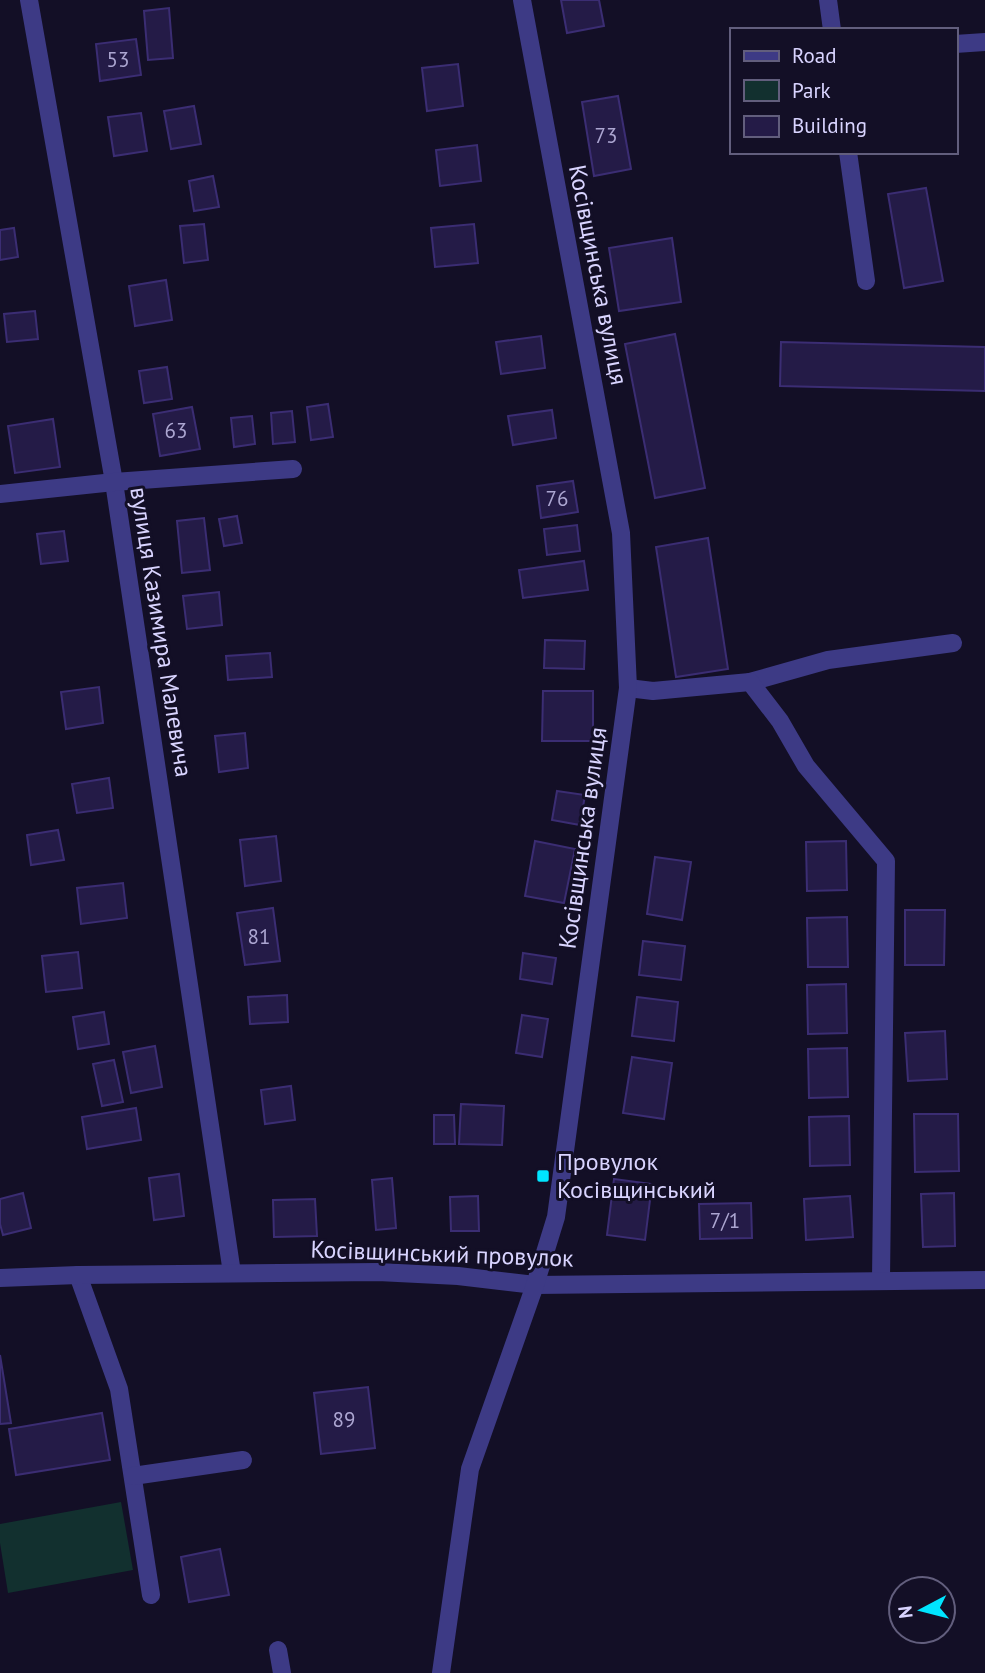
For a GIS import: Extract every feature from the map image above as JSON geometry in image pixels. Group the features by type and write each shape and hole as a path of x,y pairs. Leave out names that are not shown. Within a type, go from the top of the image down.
{"street":[{"name":"вулиця Казимира Малевича","path":"29,0 114,482 232,1273"},
{"name":"Косівщинська вулиця","path":"441,1673 470,1469 556,1217 628,688 621,533 522,0"},
{"path":"828,0 832,28"},
{"path":"957,44 985,42"},
{"path":"848,154 866,281"},
{"path":"0,494 114,482 293,469"},
{"path":"628,688 653,691 750,682 828,660 953,643"},
{"path":"750,682 780,721 806,766 886,861 881,1279"},
{"name":"Косівщинський провулок","path":"0,1278 378,1272 458,1276 535,1284 985,1280"},
{"path":"78,1275 119,1389 152,1595"},
{"path":"133,1476 243,1460"},
{"path":"278,1650 282,1673"}],"green space":[{"path":"121,1502 133,1570 8,1593 0,1543 0,1524"}],"building":[{"path":"561,0 599,0 604,26 567,33"},
{"path":"169,8 173,58 148,60 144,11"},
{"path":"136,39 141,75 100,81 96,44"},
{"path":"458,64 463,106 427,111 422,68"},
{"path":"618,96 631,169 594,176 582,102"},
{"path":"194,106 201,144 171,149 164,111"},
{"path":"141,113 147,151 114,156 108,117"},
{"path":"477,145 481,181 440,186 436,150"},
{"path":"213,176 219,207 194,211 189,181"},
{"path":"926,188 943,281 904,288 888,194"},
{"path":"204,224 208,260 184,263 180,226"},
{"path":"474,224 478,263 435,267 431,228"},
{"path":"14,228 18,257 0,260 0,230"},
{"path":"672,238 681,302 619,311 609,248"},
{"path":"166,280 172,320 135,326 129,286"},
{"path":"35,311 38,339 7,342 4,314"},
{"path":"675,334 705,488 655,498 625,344"},
{"path":"541,336 545,368 501,374 496,342"},
{"path":"781,342 985,347 985,391 780,386"},
{"path":"167,367 172,399 144,403 139,371"},
{"path":"328,404 333,437 311,440 307,407"},
{"path":"192,407 200,449 160,456 153,414"},
{"path":"552,410 556,438 513,445 508,416"},
{"path":"292,411 295,442 273,444 271,413"},
{"path":"252,416 255,444 234,447 231,418"},
{"path":"53,419 60,467 15,473 8,426"},
{"path":"573,481 578,512 541,518 537,486"},
{"path":"237,516 242,543 224,546 219,519"},
{"path":"204,518 210,570 182,573 177,521"},
{"path":"577,525 580,551 547,555 544,529"},
{"path":"64,531 68,561 41,564 37,534"},
{"path":"708,538 728,669 676,677 656,547"},
{"path":"584,561 588,590 523,598 519,570"},
{"path":"219,592 222,625 187,629 183,596"},
{"path":"545,640 585,641 584,669 544,668"},
{"path":"270,653 272,677 228,680 226,656"},
{"path":"99,687 103,723 66,729 61,692"},
{"path":"543,691 593,691 593,741 542,741"},
{"path":"245,733 248,768 219,772 215,736"},
{"path":"109,778 113,808 77,813 72,784"},
{"path":"557,791 585,795 580,825 552,820"},
{"path":"58,830 64,860 31,865 27,835"},
{"path":"276,836 281,881 245,886 240,840"},
{"path":"535,841 575,849 564,903 525,896"},
{"path":"846,841 847,890 807,891 806,842"},
{"path":"655,857 691,862 682,920 647,914"},
{"path":"123,883 127,918 81,924 77,888"},
{"path":"273,908 280,961 245,965 237,913"},
{"path":"905,910 945,910 944,965 905,965"},
{"path":"847,917 848,967 808,967 807,918"},
{"path":"643,941 685,946 681,980 639,975"},
{"path":"78,952 82,988 46,992 42,956"},
{"path":"523,953 556,958 552,984 520,979"},
{"path":"846,984 847,1033 808,1034 807,985"},
{"path":"287,995 288,1022 250,1024 248,997"},
{"path":"637,997 678,1002 674,1041 632,1036"},
{"path":"104,1012 109,1044 78,1049 73,1017"},
{"path":"522,1015 548,1019 542,1057 516,1053"},
{"path":"945,1031 947,1079 908,1081 905,1033"},
{"path":"155,1046 162,1087 131,1093 123,1052"},
{"path":"847,1048 848,1097 809,1098 808,1049"},
{"path":"632,1057 672,1063 664,1119 623,1113"},
{"path":"114,1060 123,1102 102,1106 93,1064"},
{"path":"291,1086 295,1120 265,1124 261,1090"},
{"path":"461,1104 504,1106 502,1145 459,1144"},
{"path":"136,1108 141,1140 87,1149 82,1117"},
{"path":"914,1114 958,1114 959,1171 915,1172"},
{"path":"434,1115 454,1115 455,1144 434,1144"},
{"path":"849,1116 850,1165 810,1166 809,1117"},
{"path":"179,1174 184,1216 154,1220 149,1178"},
{"path":"392,1178 396,1228 376,1230 372,1180"},
{"path":"614,1179 652,1184 645,1240 607,1235"},
{"path":"23,1193 31,1228 3,1235 0,1199"},
{"path":"954,1193 955,1246 923,1247 921,1194"},
{"path":"478,1196 479,1231 451,1231 450,1197"},
{"path":"850,1196 853,1237 806,1240 804,1199"},
{"path":"315,1199 317,1236 274,1237 273,1200"},
{"path":"751,1203 752,1238 700,1239 699,1204"},
{"path":"0,1355 11,1423 0,1424"},
{"path":"368,1387 375,1448 321,1454 314,1393"},
{"path":"102,1413 110,1460 16,1475 9,1429"},
{"path":"220,1549 229,1595 189,1602 181,1557"}],"place":[{"name":"Провулок Косівщинський","path":"543,1176"}]}
